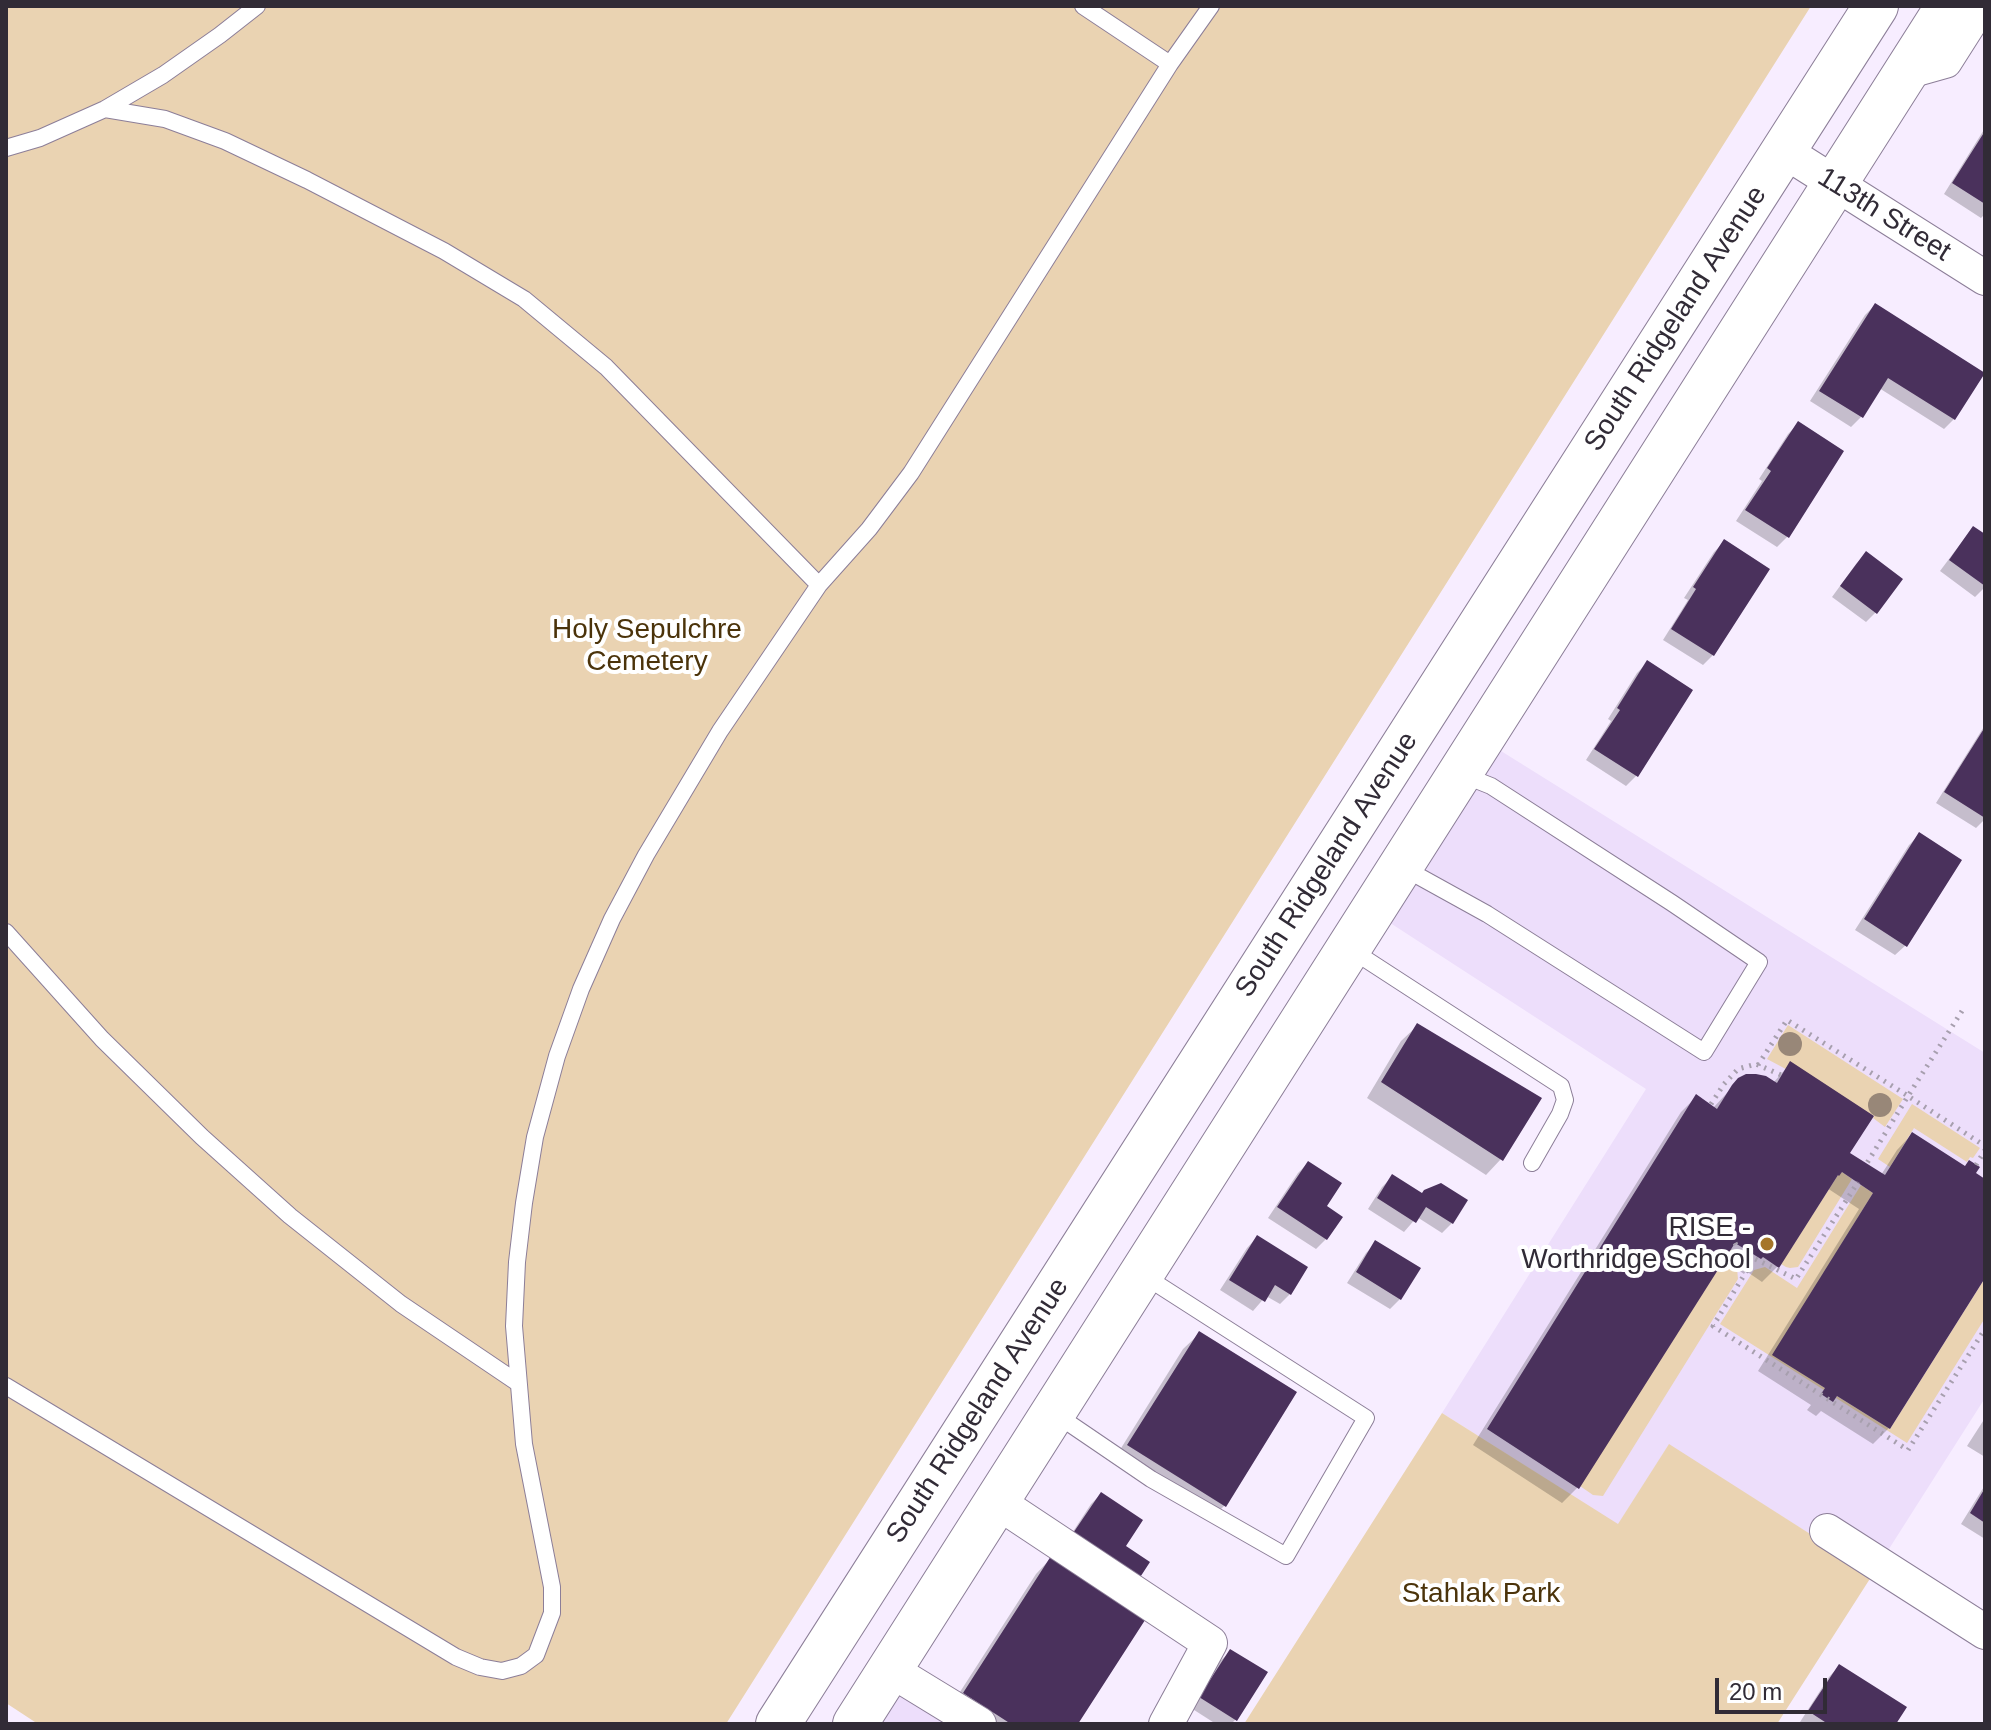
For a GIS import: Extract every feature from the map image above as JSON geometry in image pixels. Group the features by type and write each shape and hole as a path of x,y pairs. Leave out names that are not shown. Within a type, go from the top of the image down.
{"main road":[{"name":"South Ridgeland Avenue","path":"778,1724 1876,6"},
{"path":"855,1724 1948,6"}],"street":[{"path":"1906,72 1945,61 1980,6"},
{"name":"113th Street","path":"1784,151 1985,278"},
{"path":"996,1501 1210,1643 1166,1724"},
{"path":"1827,1531 1985,1632"},
{"path":"889,1669 979,1724"}],"lane":[{"path":"6,148 40,138 105,109 163,75 257,6"},
{"path":"1083,6 1170,64"},
{"path":"6,1386 456,1657 480,1667 502,1671 521,1666 536,1655 552,1613 552,1587 524,1444 514,1326 517,1262 535,1137 557,1056 581,989 612,919 646,855 720,731 819,585 869,529 911,473 1170,64 1211,6"},
{"path":"105,109 165,119 225,141 444,251 524,299 606,367 819,585"},
{"path":"1400,866 1487,914 1704,1052 1759,962 1491,786 1459,773"},
{"path":"6,932 102,1039 202,1137 290,1216 401,1304 518,1383"},
{"path":"1348,948 1561,1086 1565,1100 1560,1114 1532,1163"},
{"path":"1053,1412 1151,1479 1286,1556 1366,1418 1141,1273"}],"path":[{"path":"1867,1163 1962,1011"},
{"path":"1758,1065 1787,1020 1985,1148 1976,1165"},
{"path":"1711,1104 1738,1069 1758,1065 1781,1075"},
{"path":"1740,1251 1796,1279 1858,1182"},
{"path":"1735,1243 1749,1267 1713,1326 1908,1450 1985,1329"}],"shaded area":[{"name":"RISE - Worthridge School","path":"1493,746 1985,1053 1985,1398 1873,1574 1669,1445 1618,1525 1442,1413 1646,1089 1381,917"},
{"path":"900,1693 948,1724 881,1724"}],"green space":[{"name":"Holy Sepulchre Cemetery","path":"6,6 1811,6 726,1724 38,1724 6,1703"},
{"path":"1788,1025 1903,1099 1885,1127 1874,1116 1767,1059"},
{"path":"1912,1104 1980,1148 1973,1158 1970,1157 1967,1162 1914,1128 1890,1167 1878,1159"},
{"path":"1842,1172 1852,1179 1798,1267 1781,1264 1838,1175"},
{"path":"1861,1185 1873,1193 1773,1355 1824,1390 1720,1324 1754,1270 1765,1267 1797,1288"},
{"path":"1731,1249 1738,1279 1603,1496 1593,1495 1580,1486"},
{"path":"1985,1278 1985,1318 1907,1443 1836,1398 1890,1429"},
{"name":"Stahlak Park","path":"1442,1413 1618,1524 1669,1444 1873,1574 1777,1724 1244,1724"}],"building":[{"path":"1985,131 1985,204 1952,183"},
{"path":"1875,303 1985,373 1955,420 1888,378 1863,418 1819,391"},
{"path":"1798,421 1844,451 1789,538 1745,510 1771,471 1767,468"},
{"path":"1973,526 1985,534 1985,586 1949,560"},
{"path":"1724,539 1770,569 1714,656 1671,629"},
{"path":"1866,551 1903,579 1877,614 1840,586"},
{"path":"1647,660 1693,690 1638,777 1594,749"},
{"path":"1985,727 1985,818 1944,792"},
{"path":"1919,832 1962,860 1907,947 1864,919"},
{"path":"1417,1023 1542,1098 1503,1161 1381,1082"},
{"path":"1790,1061 1874,1116 1850,1153 1885,1175 1912,1132 1965,1166 1969,1160 1980,1167 1976,1173 1985,1179 1985,1278 1890,1429 1837,1396 1833,1402 1821,1394 1825,1388 1772,1355 1873,1193 1842,1172 1779,1268 1735,1243 1579,1489 1487,1429 1696,1094 1717,1109 1738,1078 1756,1074 1777,1083"},
{"path":"1308,1161 1342,1183 1327,1206 1343,1217 1327,1240 1277,1207"},
{"path":"1392,1174 1422,1193 1441,1183 1468,1200 1453,1224 1426,1207 1416,1223 1377,1198"},
{"path":"1257,1235 1308,1267 1291,1295 1275,1285 1265,1302 1229,1280"},
{"path":"1375,1240 1421,1268 1401,1300 1356,1272"},
{"path":"1199,1331 1297,1392 1226,1507 1127,1445"},
{"path":"1985,1488 1985,1523 1970,1513"},
{"path":"1101,1492 1143,1520 1126,1546 1150,1562 1137,1582 1069,1539"},
{"path":"1051,1556 1147,1617 1078,1724 1011,1724 963,1693"},
{"path":"1230,1649 1268,1672 1237,1721 1199,1697"},
{"path":"1839,1664 1907,1707 1896,1724 1828,1724 1808,1711"}],"place":[{"name":"RISE - Worthridge School","path":"1767,1244"}]}
